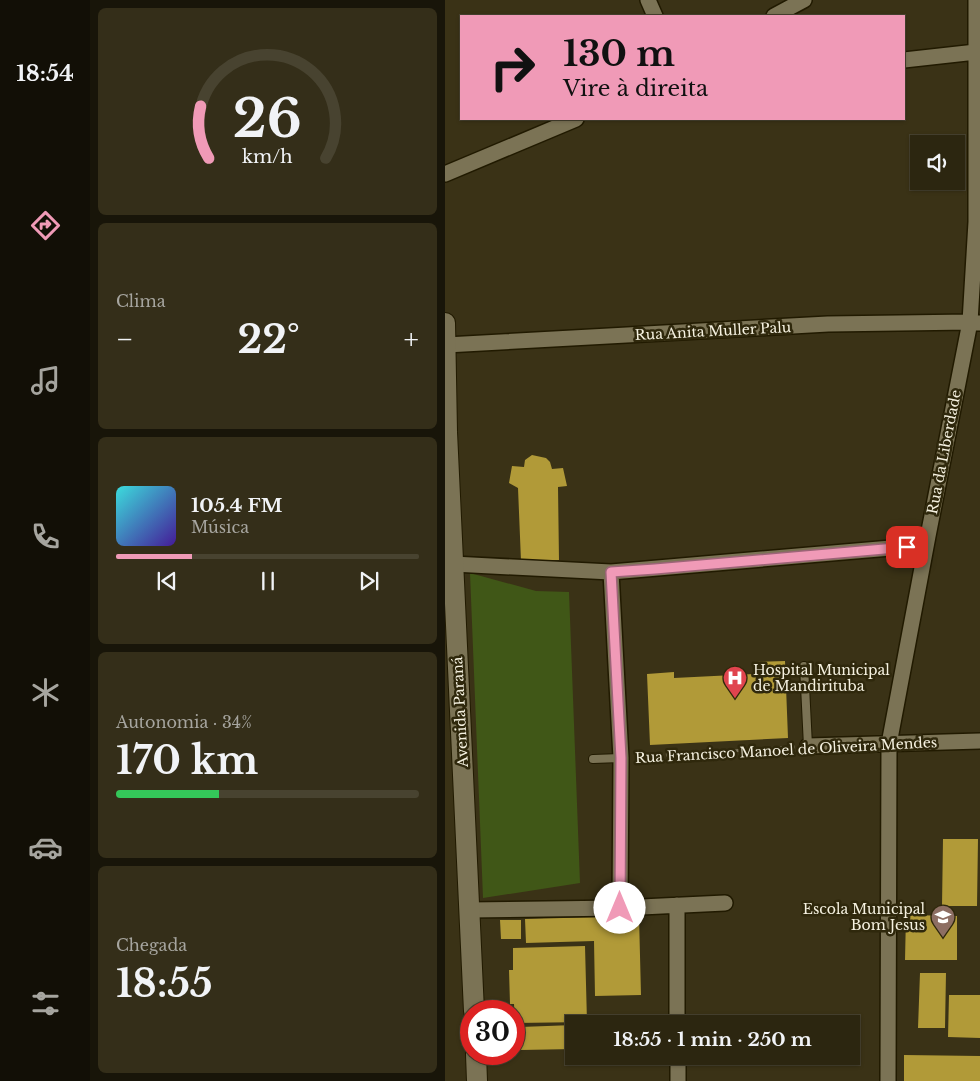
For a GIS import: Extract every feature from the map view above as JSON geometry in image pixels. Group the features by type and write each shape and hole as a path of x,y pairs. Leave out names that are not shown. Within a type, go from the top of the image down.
{"street":[{"path":"649,0 655,15"},
{"path":"776,15 804,0"},
{"name":"Rua da Liberdade","path":"888,1081 889,744 926,545 975,323 976,0"},
{"path":"905,60 976,52"},
{"path":"445,174 574,120"},
{"name":"Avenida Paraná","path":"445,323 446,432 453,564 452,687 473,1000"},
{"name":"Rua Anita Muller Palu","path":"446,345 828,324 975,323"},
{"path":"453,564 611,572 926,545"},
{"path":"611,572 621,758 620,908"},
{"name":"Rua Francisco Manoel de Oliveira Mendes","path":"808,746 980,741"},
{"path":"468,910 620,908 725,902"},
{"path":"677,905 677,1015"},
{"path":"476,1065 477,1081"},
{"path":"678,1065 678,1081"}],"lane":[{"path":"805,666 808,746"},
{"name":"Rua Francisco Manoel de Oliveira Mendes","path":"593,759 621,758"}],"path":[{"name":"Rua Francisco Manoel de Oliveira Mendes","path":"621,758 808,746"}],"green space":[{"path":"470,573 536,591 569,592 580,883 483,898"}],"building":[{"path":"532,455 546,458 550,462 552,469 563,468 567,486 558,487 559,560 521,561 518,488 509,483 512,466 524,467 525,460"},
{"path":"785,661 788,738 650,745 647,674 674,672 674,678 754,674 753,662"},
{"path":"943,839 978,839 977,906 942,906"},
{"path":"906,915 957,916 957,960 905,960"},
{"path":"639,916 641,995 595,996 594,941 526,943 525,919"},
{"path":"500,920 521,920 521,939 501,939"},
{"path":"585,946 587,1015 565,1015 565,1022 525,1023 525,1000 510,1000 509,970 513,970 513,948"},
{"path":"920,973 946,973 945,1028 918,1028"},
{"path":"949,995 980,995 980,1038 948,1037"},
{"path":"565,1025 565,1049 525,1050 525,1027"},
{"path":"904,1055 980,1056 980,1081 904,1081"}],"place":[{"name":"Hospital Municipal de Mandirituba","path":"735,699"},
{"name":"Escola Municipal Bom Jesus","path":"943,938"}],"route":[{"path":"620,908 621,758 611,572 907,547"}]}
